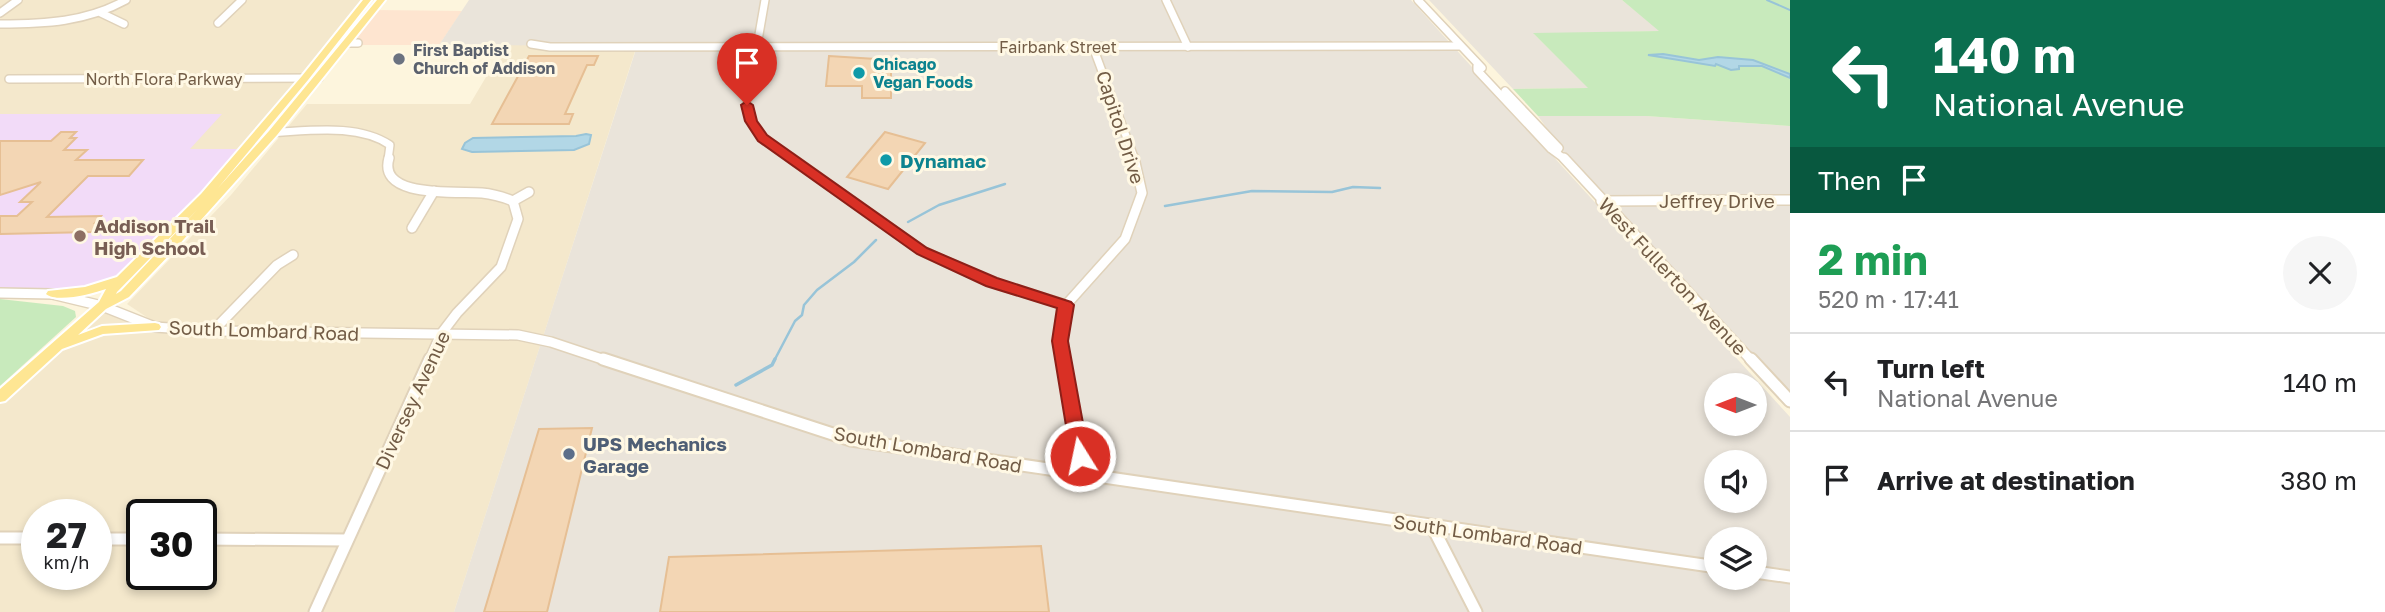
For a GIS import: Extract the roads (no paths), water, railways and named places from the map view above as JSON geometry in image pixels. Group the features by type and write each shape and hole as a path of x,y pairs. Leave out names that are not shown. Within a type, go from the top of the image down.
{"main road":[{"path":"0,397 102,306 125,294 211,196 258,133 366,2 380,1"},
{"path":"102,306 111,290 273,133 380,1"},
{"path":"355,16 369,16"},
{"path":"52,294 76,293 106,286 126,276"},
{"path":"51,351 102,330 155,327"}],"street":[{"path":"0,13 18,0"},
{"path":"0,24 51,23 101,13 126,0"},
{"path":"218,23 242,0"},
{"path":"765,0 747,103 751,121 762,138 922,251 991,282 1066,305 1060,341 1083,475"},
{"path":"1166,0 1188,47"},
{"name":"West Fullerton Avenue","path":"1418,0 1477,66 1477,70 1790,401"},
{"path":"101,13 124,24"},
{"path":"333,43 358,43"},
{"name":"Fairbank Street","path":"531,44 550,47 1459,47"},
{"name":"Capitol Drive","path":"1066,305 1125,239 1142,193 1138,169 1093,47"},
{"name":"North Flora Parkway","path":"9,79 319,78"},
{"path":"258,133 356,133 376,136 390,145 391,156 387,171 393,182 406,189 496,193 513,201 529,192"},
{"path":"412,228 434,191"},
{"name":"Jeffrey Drive","path":"1601,201 1790,200"},
{"name":"Diversey Avenue","path":"315,612 435,334 501,267 518,219 513,201"},
{"path":"213,331 277,265 293,255"},
{"name":"South Lombard Road","path":"0,293 52,294 102,306 155,327 213,331 518,335 551,342 851,440 1704,565"},
{"path":"1432,526 1476,612"},
{"path":"0,538 21,538"},
{"path":"217,539 347,540"},
{"path":"1767,573 1790,576"}],"water":[{"path":"1663,54 1699,60 1718,57 1753,60 1790,74 1790,78 1762,66 1739,66 1739,69 1731,70 1716,64 1715,66 1648,55"},
{"path":"591,135 589,144 574,150 472,152 462,149 465,143 473,138"}],"waterway":[{"path":"1767,0 1790,10"},
{"path":"908,222 939,205 1005,184"},
{"path":"1165,206 1252,191 1332,192 1353,187 1380,188"},
{"path":"774,361 795,321 802,315 804,305 817,290 854,262 876,240"},
{"path":"736,385 772,365 774,361"}],"place":[{"name":"First Baptist Church of Addison","path":"399,59"},
{"name":"Chicago Vegan Foods","path":"859,73"},
{"name":"Dynamac","path":"886,160"},
{"name":"Addison Trail High School","path":"80,236"},
{"name":"UPS Mechanics Garage","path":"569,454"}]}
